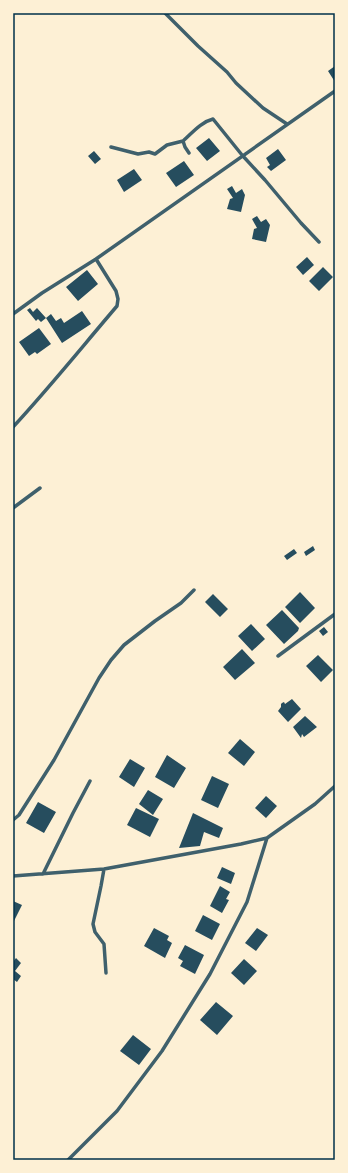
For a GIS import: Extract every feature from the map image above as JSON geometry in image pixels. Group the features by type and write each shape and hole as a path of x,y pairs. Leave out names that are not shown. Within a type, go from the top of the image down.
{"street":[{"path":"165,13 263,108 287,124"},
{"path":"13,314 96,259 335,91"},
{"path":"111,147 138,154 149,152 155,154 167,145 183,141 208,120 214,119 242,155 319,242"},
{"path":"183,141 189,153"},
{"path":"13,427 117,306 118,299 116,291 96,259"},
{"path":"13,508 40,488"},
{"path":"13,820 19,815 54,760 95,684 110,660 124,646 181,602 194,590"},
{"path":"278,656 335,614"},
{"path":"43,874 90,781"},
{"path":"13,876 104,869 233,846 267,838 315,804 335,786"},
{"path":"68,1160 117,1111 162,1051 210,974 247,902 267,838"},
{"path":"104,869 94,924 95,932 104,944 106,973"}],"building":[{"path":"335,66 335,82 328,71"},
{"path":"209,138 220,151 207,161 196,148"},
{"path":"278,149 286,160 271,171 267,167 270,165 266,158"},
{"path":"94,151 101,159 95,164 88,156"},
{"path":"184,161 194,175 176,187 166,173"},
{"path":"134,169 142,180 124,192 117,180"},
{"path":"232,186 236,193 242,189 245,195 241,212 227,209 230,199 233,198 227,189"},
{"path":"257,216 261,222 266,219 270,225 266,242 252,239 254,229 257,228 252,219"},
{"path":"307,257 314,265 303,275 296,267"},
{"path":"323,267 333,277 319,291 309,281"},
{"path":"87,270 98,284 78,301 66,287"},
{"path":"30,308 33,312 37,308 46,318 41,322 38,319 36,321 27,310"},
{"path":"82,311 91,324 62,343 46,318 51,314 56,321 61,318 64,323"},
{"path":"39,328 51,344 37,354 35,352 29,356 19,342"},
{"path":"313,546 315,550 306,556 304,552"},
{"path":"294,549 297,553 287,560 284,556"},
{"path":"300,592 315,608 300,623 285,607"},
{"path":"213,594 228,609 220,617 205,602"},
{"path":"282,610 299,628 298,631 284,644 266,625"},
{"path":"251,624 265,639 252,651 238,636"},
{"path":"324,627 328,632 323,636 319,631"},
{"path":"242,649 255,663 235,680 223,667"},
{"path":"318,655 333,670 321,682 306,666"},
{"path":"292,699 301,709 288,722 278,711 282,703 284,702 285,704"},
{"path":"305,716 317,727 304,737 302,734 301,738 293,727"},
{"path":"240,739 255,752 244,766 228,753"},
{"path":"167,755 186,768 174,788 155,777"},
{"path":"130,759 145,768 134,787 119,777"},
{"path":"212,776 229,784 218,808 201,800"},
{"path":"148,790 163,799 153,815 139,804"},
{"path":"266,796 277,806 266,818 255,808"},
{"path":"38,802 56,812 44,833 26,823"},
{"path":"136,808 159,819 150,837 127,825"},
{"path":"193,813 223,828 219,838 204,832 200,846 179,848"},
{"path":"222,867 235,873 231,884 217,878"},
{"path":"220,886 230,892 226,899 229,900 222,913 210,906"},
{"path":"13,901 22,905 13,923"},
{"path":"203,915 220,924 212,940 195,931"},
{"path":"154,928 169,936 167,940 172,943 165,958 144,946"},
{"path":"257,928 268,935 256,951 245,943"},
{"path":"185,945 204,955 195,974 180,966 183,961 178,958"},
{"path":"16,958 21,963 15,971 21,976 17,982 13,979 13,962"},
{"path":"244,959 257,971 244,985 231,973"},
{"path":"216,1002 233,1016 217,1035 200,1020"},
{"path":"133,1035 151,1049 139,1065 120,1051"}]}
